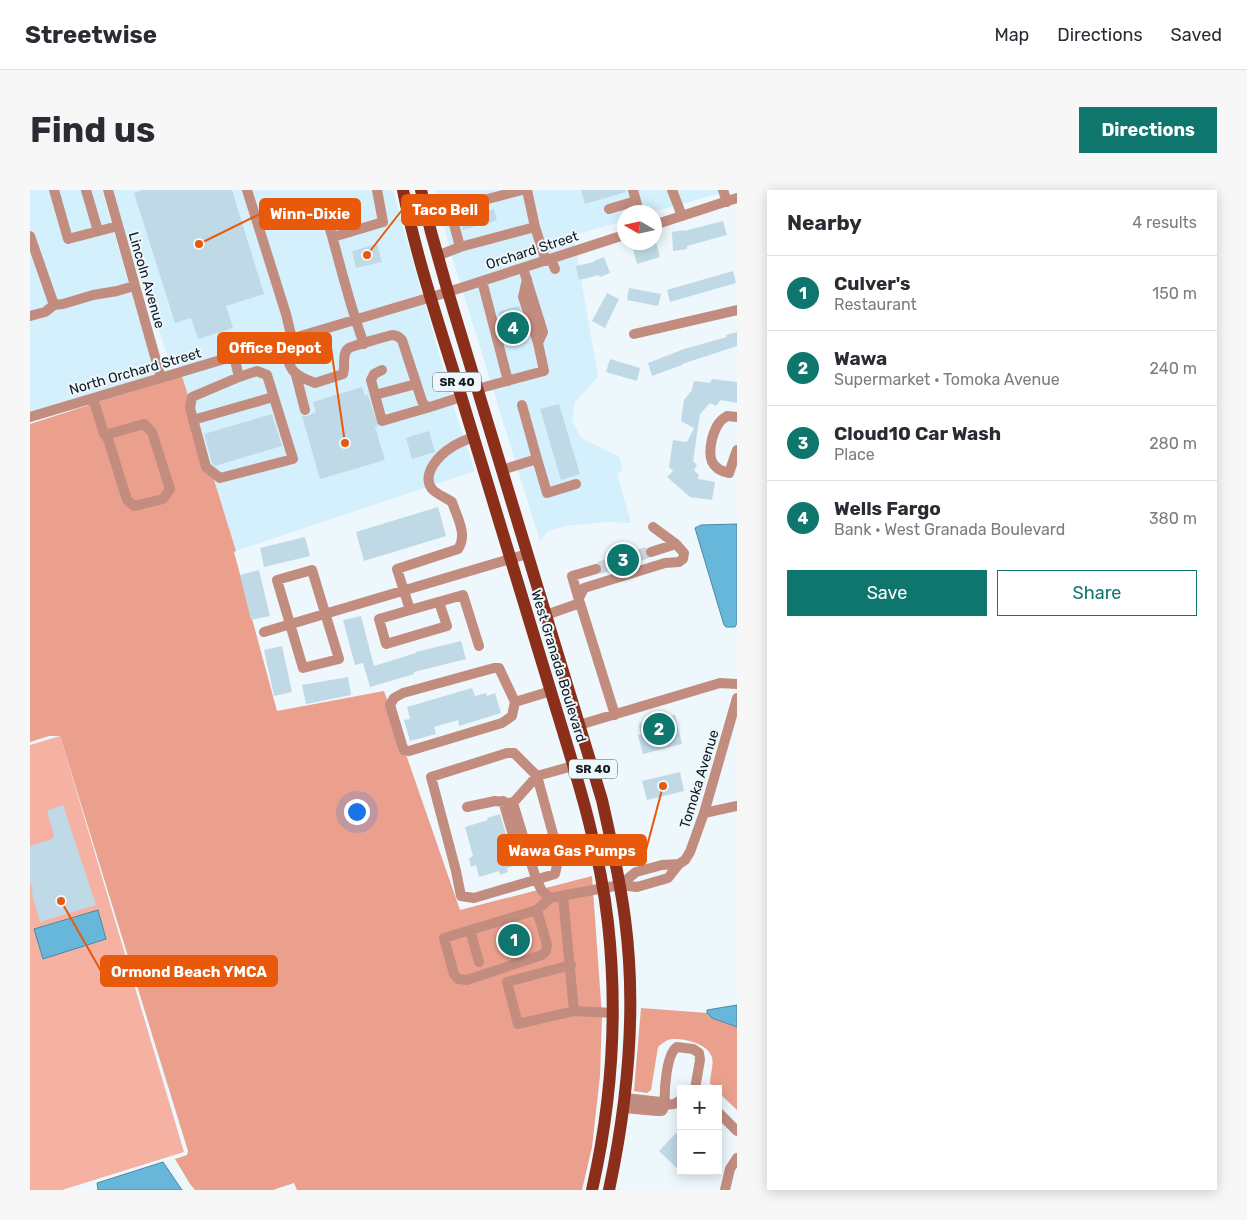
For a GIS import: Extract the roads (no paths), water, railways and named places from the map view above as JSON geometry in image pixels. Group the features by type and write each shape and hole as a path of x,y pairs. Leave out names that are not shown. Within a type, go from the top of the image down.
{"main road":[{"name":"West Granada Boulevard","path":"403,190 431,298 551,691 594,839 603,888 611,962 613,1013 608,1101 592,1190"},
{"name":"West Granada Boulevard","path":"422,190 437,256 602,800 620,885 626,930 630,1037 624,1103 609,1190"}],"street":[{"path":"54,190 68,239 118,226"},
{"path":"86,190 98,231"},
{"name":"Lincoln Avenue","path":"108,190 161,378"},
{"path":"248,190 286,314 289,364 296,375 306,410"},
{"path":"332,237 382,222 377,190"},
{"path":"426,212 450,209 522,190"},
{"path":"527,190 535,227 548,260 555,270"},
{"path":"633,190 637,205"},
{"path":"672,190 682,216"},
{"path":"662,222 732,200 723,190"},
{"path":"609,209 636,201"},
{"path":"450,209 460,247"},
{"path":"328,222 355,320 364,344"},
{"path":"437,256 460,247 535,227"},
{"path":"30,236 54,304"},
{"name":"Orchard Street","path":"448,292 617,237"},
{"path":"477,389 544,371 538,343 543,332 523,268"},
{"path":"482,281 508,382"},
{"path":"30,316 45,312 54,304 63,304 134,286"},
{"name":"North Orchard Street","path":"30,416 448,292"},
{"path":"634,334 737,310"},
{"path":"296,375 315,384 343,374 345,354 349,348 390,335 398,336 402,340 422,401 425,406 430,407"},
{"path":"234,356 239,377"},
{"path":"382,370 374,374 371,380 382,421 461,398"},
{"path":"257,371 267,375 292,459 220,478 206,467 190,408 192,397 239,377 257,371"},
{"path":"375,395 416,384"},
{"path":"194,420 273,397"},
{"path":"93,398 105,436 108,439 126,500 134,506 163,499 170,489 152,432 144,424 105,436"},
{"path":"522,405 547,493 576,484"},
{"path":"737,417 727,416 716,426 710,452 712,462 716,468 730,474 737,453"},
{"path":"410,610 397,569 458,549 463,537 452,502 433,491 428,481 430,470 439,458 452,447 474,437"},
{"path":"502,470 537,459"},
{"path":"546,615 579,601 584,588 665,563 679,562 683,559 684,553 676,544 653,527"},
{"path":"651,552 676,544"},
{"path":"264,632 528,554"},
{"path":"596,569 572,576 614,715"},
{"path":"312,570 339,659 303,668 290,624 277,580 312,570"},
{"path":"439,602 447,626 386,644 379,619 463,595 480,646"},
{"path":"494,668 499,668 515,702 512,716 502,723 409,751 404,750 390,705 394,698 403,693 494,668"},
{"path":"579,725 720,683 737,684"},
{"path":"515,702 551,691"},
{"name":"Tomoka Avenue","path":"550,898 620,885 638,887 668,878 679,864 685,860 690,852 704,813 737,698"},
{"path":"507,753 514,753 537,776 559,856 555,874 474,898 461,896 431,777 507,753"},
{"path":"514,803 537,776 573,766"},
{"path":"467,807 495,801 514,803"},
{"path":"502,801 513,835 522,832"},
{"path":"514,803 536,879 542,891 550,898 537,910 444,938 454,974 463,980 484,975 542,955 546,951 547,945 537,910"},
{"path":"704,813 737,806"},
{"name":"Tomoka Avenue","path":"620,885 636,872 662,865 679,864"},
{"path":"563,896 574,1011"},
{"path":"470,930 479,962"},
{"path":"570,966 507,982 518,1024 574,1011 613,1013"},
{"path":"624,1103 662,1111 665,1105 664,1094 670,1056 677,1047 693,1049 699,1053 700,1060 696,1085"},
{"path":"665,1105 677,1102"},
{"path":"722,1116 737,1131"},
{"path":"725,1190 730,1169 737,1158"}],"water":[{"path":"737,524 737,623 735,627 726,627 695,528 701,525"},
{"path":"98,910 106,939 43,959 34,929"},
{"path":"737,1005 737,1027 712,1018 707,1013 707,1010"},
{"path":"163,1162 182,1190 98,1190 97,1183"}],"tunnel":[{"path":"596,569 651,552"}],"place":[{"name":"Winn-Dixie","path":"199,244"},
{"name":"Taco Bell","path":"367,255"},
{"name":"Wells Fargo","path":"513,328"},
{"name":"Office Depot","path":"345,443"},
{"name":"Cloud10 Car Wash","path":"623,560"},
{"name":"Wawa","path":"659,729"},
{"name":"Wawa Gas Pumps","path":"663,786"},
{"name":"Ormond Beach YMCA","path":"61,901"},
{"name":"Culver's","path":"514,940"}]}
